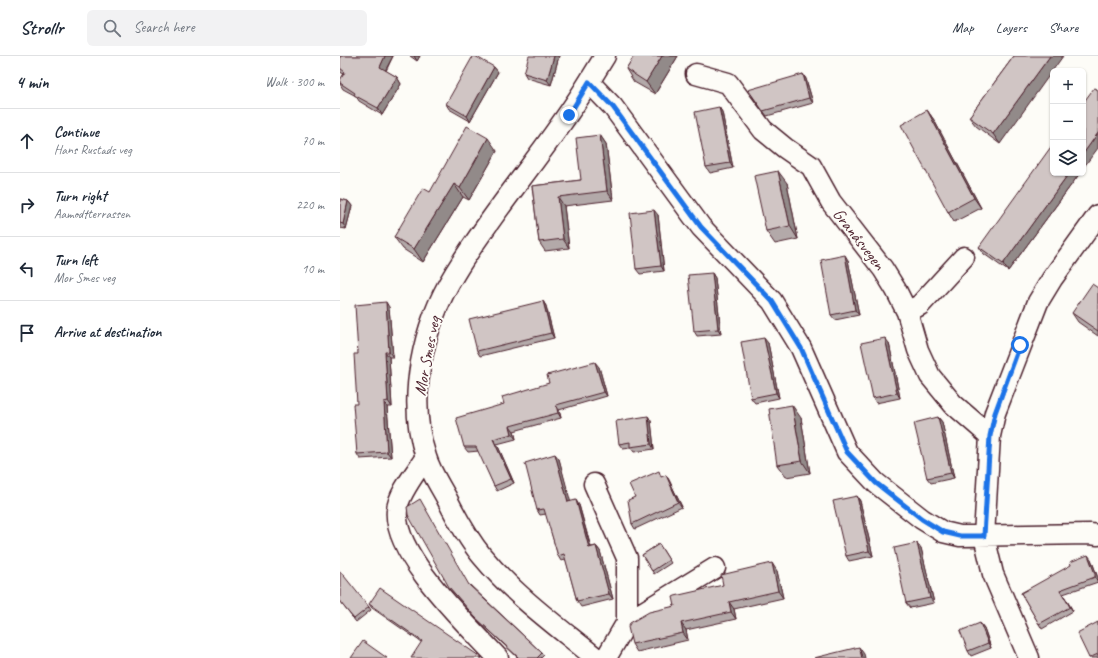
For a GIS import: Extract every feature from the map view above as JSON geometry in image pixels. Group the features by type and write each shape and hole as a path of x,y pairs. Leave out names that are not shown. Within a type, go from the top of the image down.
{"street":[{"name":"Mor Smes veg","path":"596,658 525,601 482,556 455,516 426,457 419,424 417,397 422,362 437,305 455,273 478,239 569,115 605,56"},
{"name":"Granåsvegen","path":"696,74 728,83 763,130 811,166 831,202 884,269 896,290 907,312 918,350 930,376 953,404 990,436"},
{"path":"589,82 613,107 701,227 772,301 801,348 847,452 876,483 922,519 943,532 960,536 1098,535"},
{"path":"1029,658 993,574 984,536 990,436 995,413 1038,302 1052,278 1098,215"},
{"path":"907,312 920,305 964,256"},
{"path":"426,457 406,488 397,509 397,522 402,537 422,574 498,658"},
{"path":"594,484 626,558 626,622 606,658"},
{"path":"626,622 715,568"}],"building":[{"path":"340,56 385,56 380,67 397,77 378,108 354,95 355,93 340,83 340,80 345,72 340,68"},
{"path":"473,56 494,67 467,116 446,104"},
{"path":"529,56 554,56 547,80 524,73"},
{"path":"634,56 662,56 646,82 626,69"},
{"path":"1014,56 1050,56 993,134 969,117"},
{"path":"803,74 809,98 763,111 748,90"},
{"path":"1094,88 1098,90 1098,133 1086,150 1086,104 1086,99"},
{"path":"719,107 730,163 706,167 695,112"},
{"path":"927,110 974,198 948,212 901,125"},
{"path":"467,126 488,138 460,188 454,184 414,249 394,237 423,188 430,192"},
{"path":"600,135 607,191 558,197 563,239 539,242 532,186 581,180 576,138"},
{"path":"1050,148 1050,176 1067,176 1003,264 979,247"},
{"path":"778,171 790,226 766,231 754,176"},
{"path":"340,199 348,201 343,224 340,223"},
{"path":"654,210 661,266 636,269 630,213"},
{"path":"845,255 855,310 831,315 821,260"},
{"path":"712,273 718,329 694,331 688,275"},
{"path":"1092,284 1098,288 1098,331 1072,313"},
{"path":"543,301 551,333 477,351 469,319"},
{"path":"386,302 389,352 385,352 388,401 384,402 387,452 357,454 353,404 357,404 354,354 358,354 355,305"},
{"path":"764,338 776,393 751,398 741,342"},
{"path":"885,338 897,393 873,398 861,343"},
{"path":"595,362 604,392 556,405 558,413 510,426 512,434 493,439 511,479 494,486 476,447 464,447 456,418 504,404 502,397 549,383 547,375"},
{"path":"792,405 802,461 777,465 769,409"},
{"path":"648,416 651,444 630,447 630,442 619,444 616,421"},
{"path":"938,417 951,473 927,478 914,423"},
{"path":"555,454 568,502 576,500 589,548 596,546 609,594 577,601 564,554 558,556 544,509 537,510 525,463"},
{"path":"659,471 661,477 666,475 678,502 632,524 628,500 635,497 629,484"},
{"path":"857,496 869,551 846,556 833,501"},
{"path":"420,499 469,585 542,653 537,658 519,658 475,617 449,587 408,515 407,507"},
{"path":"917,543 930,598 906,603 894,548"},
{"path":"659,544 669,560 652,571 642,555"},
{"path":"1088,555 1095,577 1060,590 1070,607 1039,624 1021,593 1071,565 1070,562"},
{"path":"772,563 778,591 729,602 731,612 681,623 683,633 632,644 628,627 630,623 649,612 675,606 673,597 723,585 721,575"},
{"path":"340,571 369,607 354,619 340,602"},
{"path":"380,588 482,658 411,658 422,641 369,604"},
{"path":"1098,622 1098,654 1089,658 1077,633"},
{"path":"980,623 988,643 968,651 960,631"},
{"path":"363,641 387,658 351,658"},
{"path":"859,647 862,658 814,658"}],"route":[{"path":"569,115 589,82 613,107 637,142 701,227 772,301 801,348 847,452 876,483 922,519 943,532 960,536 984,536 985,491 990,436 995,413 1020,345"}]}
